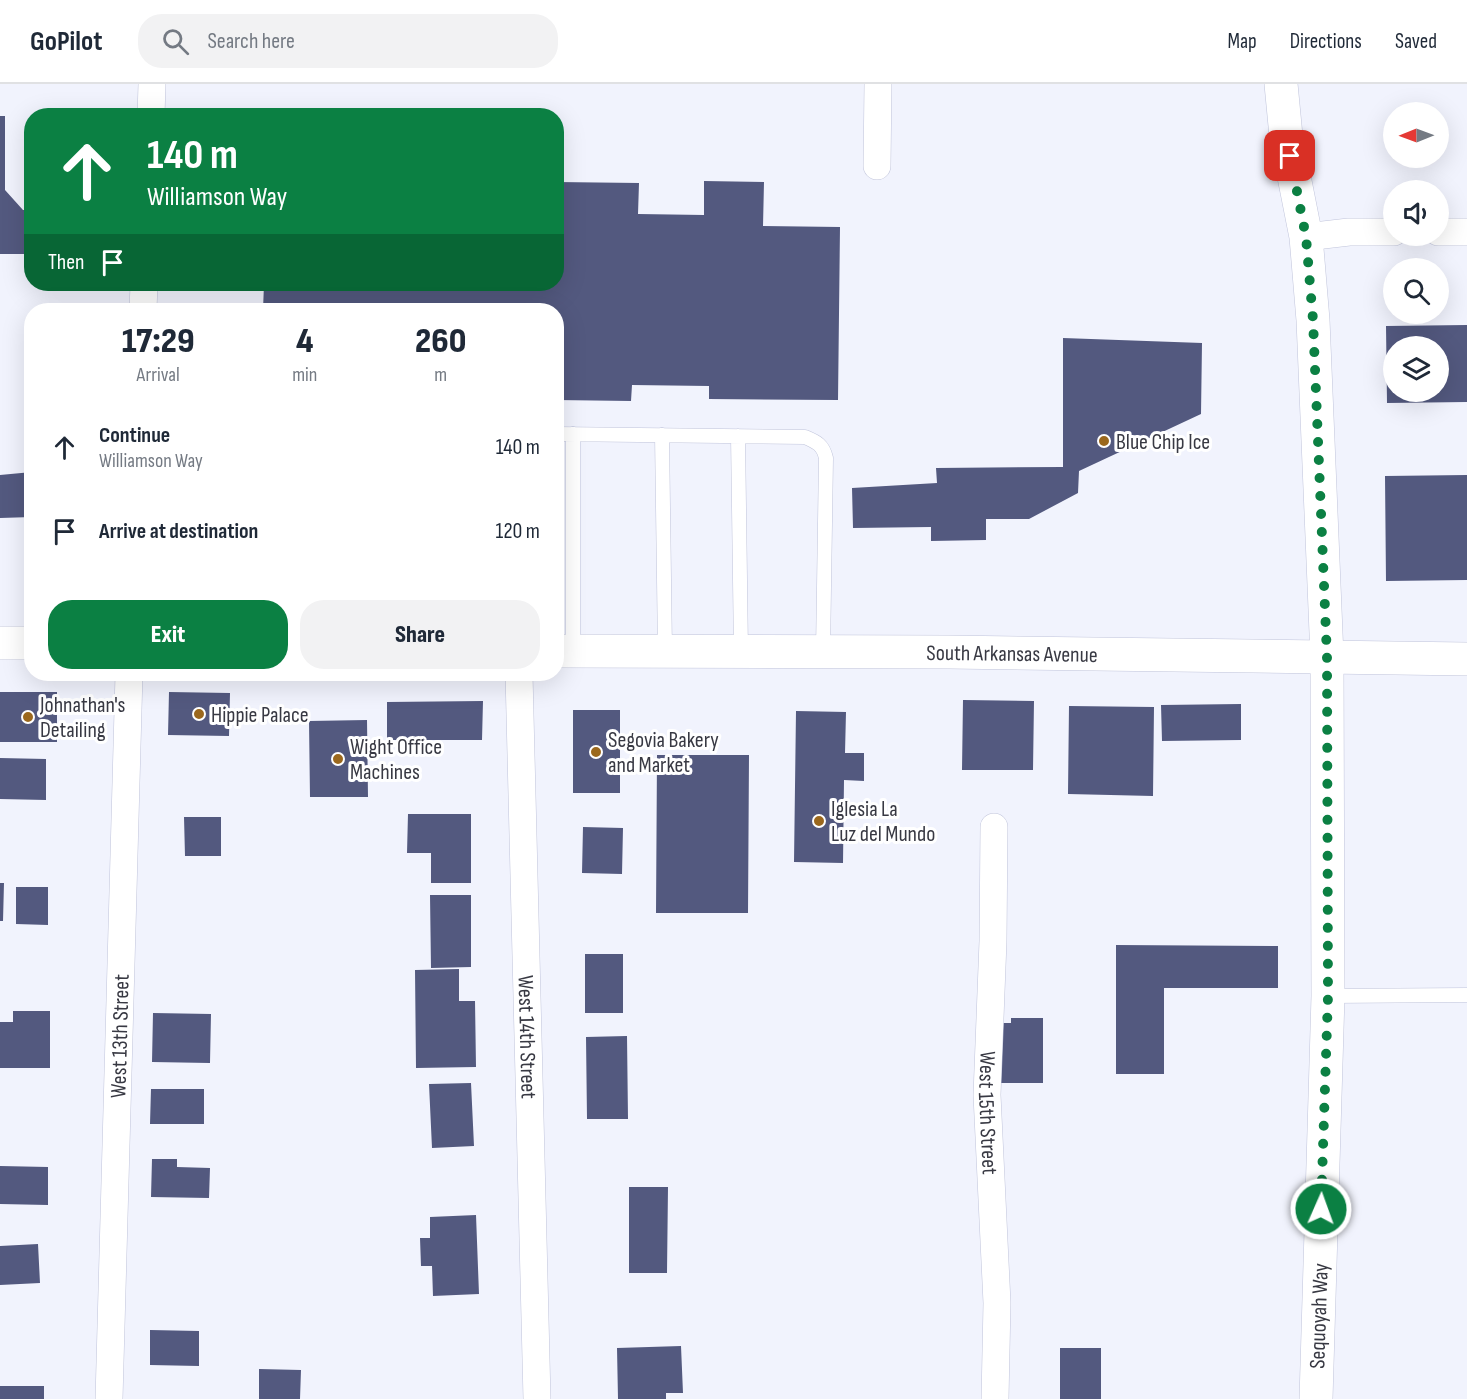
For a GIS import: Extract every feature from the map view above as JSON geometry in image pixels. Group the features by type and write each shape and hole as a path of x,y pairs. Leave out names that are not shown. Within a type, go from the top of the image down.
{"main road":[{"name":"Sequoyah Way","path":"1281,84 1286,136 1306,237 1313,320 1327,657 1328,996 1316,1399"},
{"path":"0,643 24,643"},
{"name":"South Arkansas Avenue","path":"565,651 1467,659"}],"street":[{"path":"151,108 152,84"},
{"path":"877,166 879,84"},
{"path":"1306,237 1349,232 1383,232"},
{"path":"1449,232 1467,232"},
{"name":"West 13th Street","path":"109,1399 129,681"},
{"name":"West 14th Street","path":"519,681 537,1399"},
{"name":"West 15th Street","path":"994,827 993,941 987,1095 997,1303 995,1399"}],"lane":[{"path":"564,434 805,436 820,444 826,458 823,652"},
{"path":"565,651 573,434"},
{"path":"662,435 665,651"},
{"path":"738,436 741,651"},
{"path":"1328,996 1467,994"}],"building":[{"path":"0,116 5,116 5,190 24,210 24,254 0,254"},
{"path":"704,181 764,182 763,226 840,227 838,400 709,399 709,386 632,385 631,401 564,400 564,303 263,303 264,291 564,291 564,182 639,183 638,214 704,215"},
{"path":"1467,325 1467,402 1387,403 1449,402 1449,336 1386,336 1386,326"},
{"name":"Blue Chip Ice","path":"1063,338 1202,343 1201,414 1079,471 1078,493 1029,519 986,519 986,540 931,541 931,527 853,528 852,488 937,483 936,468 1063,467"},
{"path":"24,473 24,517 0,518 0,475"},
{"path":"1467,475 1467,580 1386,581 1385,476"},
{"name":"Johnathan's Detailing","path":"0,692 57,692 57,742 0,742"},
{"name":"Hippie Palace","path":"169,692 230,693 229,736 168,735"},
{"name":"Iglesia La Luz del Mundo","path":"963,700 1034,701 1033,770 962,770"},
{"path":"483,701 482,740 387,740 387,702"},
{"path":"1241,704 1241,740 1162,741 1161,705"},
{"path":"1069,706 1154,707 1153,796 1068,794"},
{"name":"Segovia Bakery and Market","path":"573,710 620,710 620,793 573,793"},
{"name":"Iglesia La Luz del Mundo","path":"796,711 846,712 845,753 864,753 864,781 844,780 843,863 794,862"},
{"name":"Wight Office Machines","path":"367,720 368,797 310,797 309,721"},
{"path":"657,755 749,755 748,913 656,913"},
{"path":"0,758 46,759 46,800 0,799"},
{"path":"408,814 471,814 471,883 431,883 431,853 407,853"},
{"path":"184,817 221,817 221,856 185,856"},
{"path":"583,827 623,828 622,874 582,873"},
{"path":"0,883 4,883 3,921 0,921"},
{"path":"16,887 48,887 48,925 16,924"},
{"path":"430,895 471,895 471,967 431,968"},
{"path":"1116,945 1278,946 1278,988 1164,988 1164,1074 1116,1074"},
{"path":"585,954 623,954 623,1013 585,1013"},
{"path":"459,969 459,1001 475,1001 476,1067 416,1068 415,970"},
{"path":"13,1011 50,1011 50,1068 0,1068 0,1022 13,1022"},
{"path":"153,1013 211,1014 210,1063 152,1062"},
{"path":"1011,1018 1043,1018 1043,1083 978,1083 978,1023 1011,1023"},
{"path":"627,1036 628,1119 587,1119 586,1037"},
{"path":"471,1083 474,1146 432,1148 429,1084"},
{"path":"151,1089 204,1089 204,1124 150,1124"},
{"path":"152,1159 177,1159 177,1167 210,1168 209,1198 151,1197"},
{"path":"0,1166 48,1167 48,1205 0,1204"},
{"path":"629,1187 668,1187 667,1273 629,1273"},
{"path":"476,1215 479,1294 433,1296 432,1266 421,1266 420,1238 430,1238 430,1217"},
{"path":"38,1244 40,1283 0,1285 0,1246"},
{"path":"150,1330 199,1331 199,1366 150,1365"},
{"path":"681,1346 683,1393 666,1393 666,1399 618,1399 617,1348"},
{"path":"1060,1348 1101,1348 1101,1399 1060,1399"},
{"path":"259,1369 301,1370 300,1399 259,1399"},
{"path":"0,1386 44,1386 44,1399 0,1399"}],"place":[{"name":"Blue Chip Ice","path":"1104,441"},
{"name":"Hippie Palace","path":"199,714"},
{"name":"Johnathan's Detailing","path":"28,717"},
{"name":"Segovia Bakery and Market","path":"596,752"},
{"name":"Wight Office Machines","path":"338,759"},
{"name":"Iglesia La Luz del Mundo","path":"819,821"}],"route":[{"path":"1290,156 1306,237 1313,320 1327,657 1328,996 1321,1209"}]}
